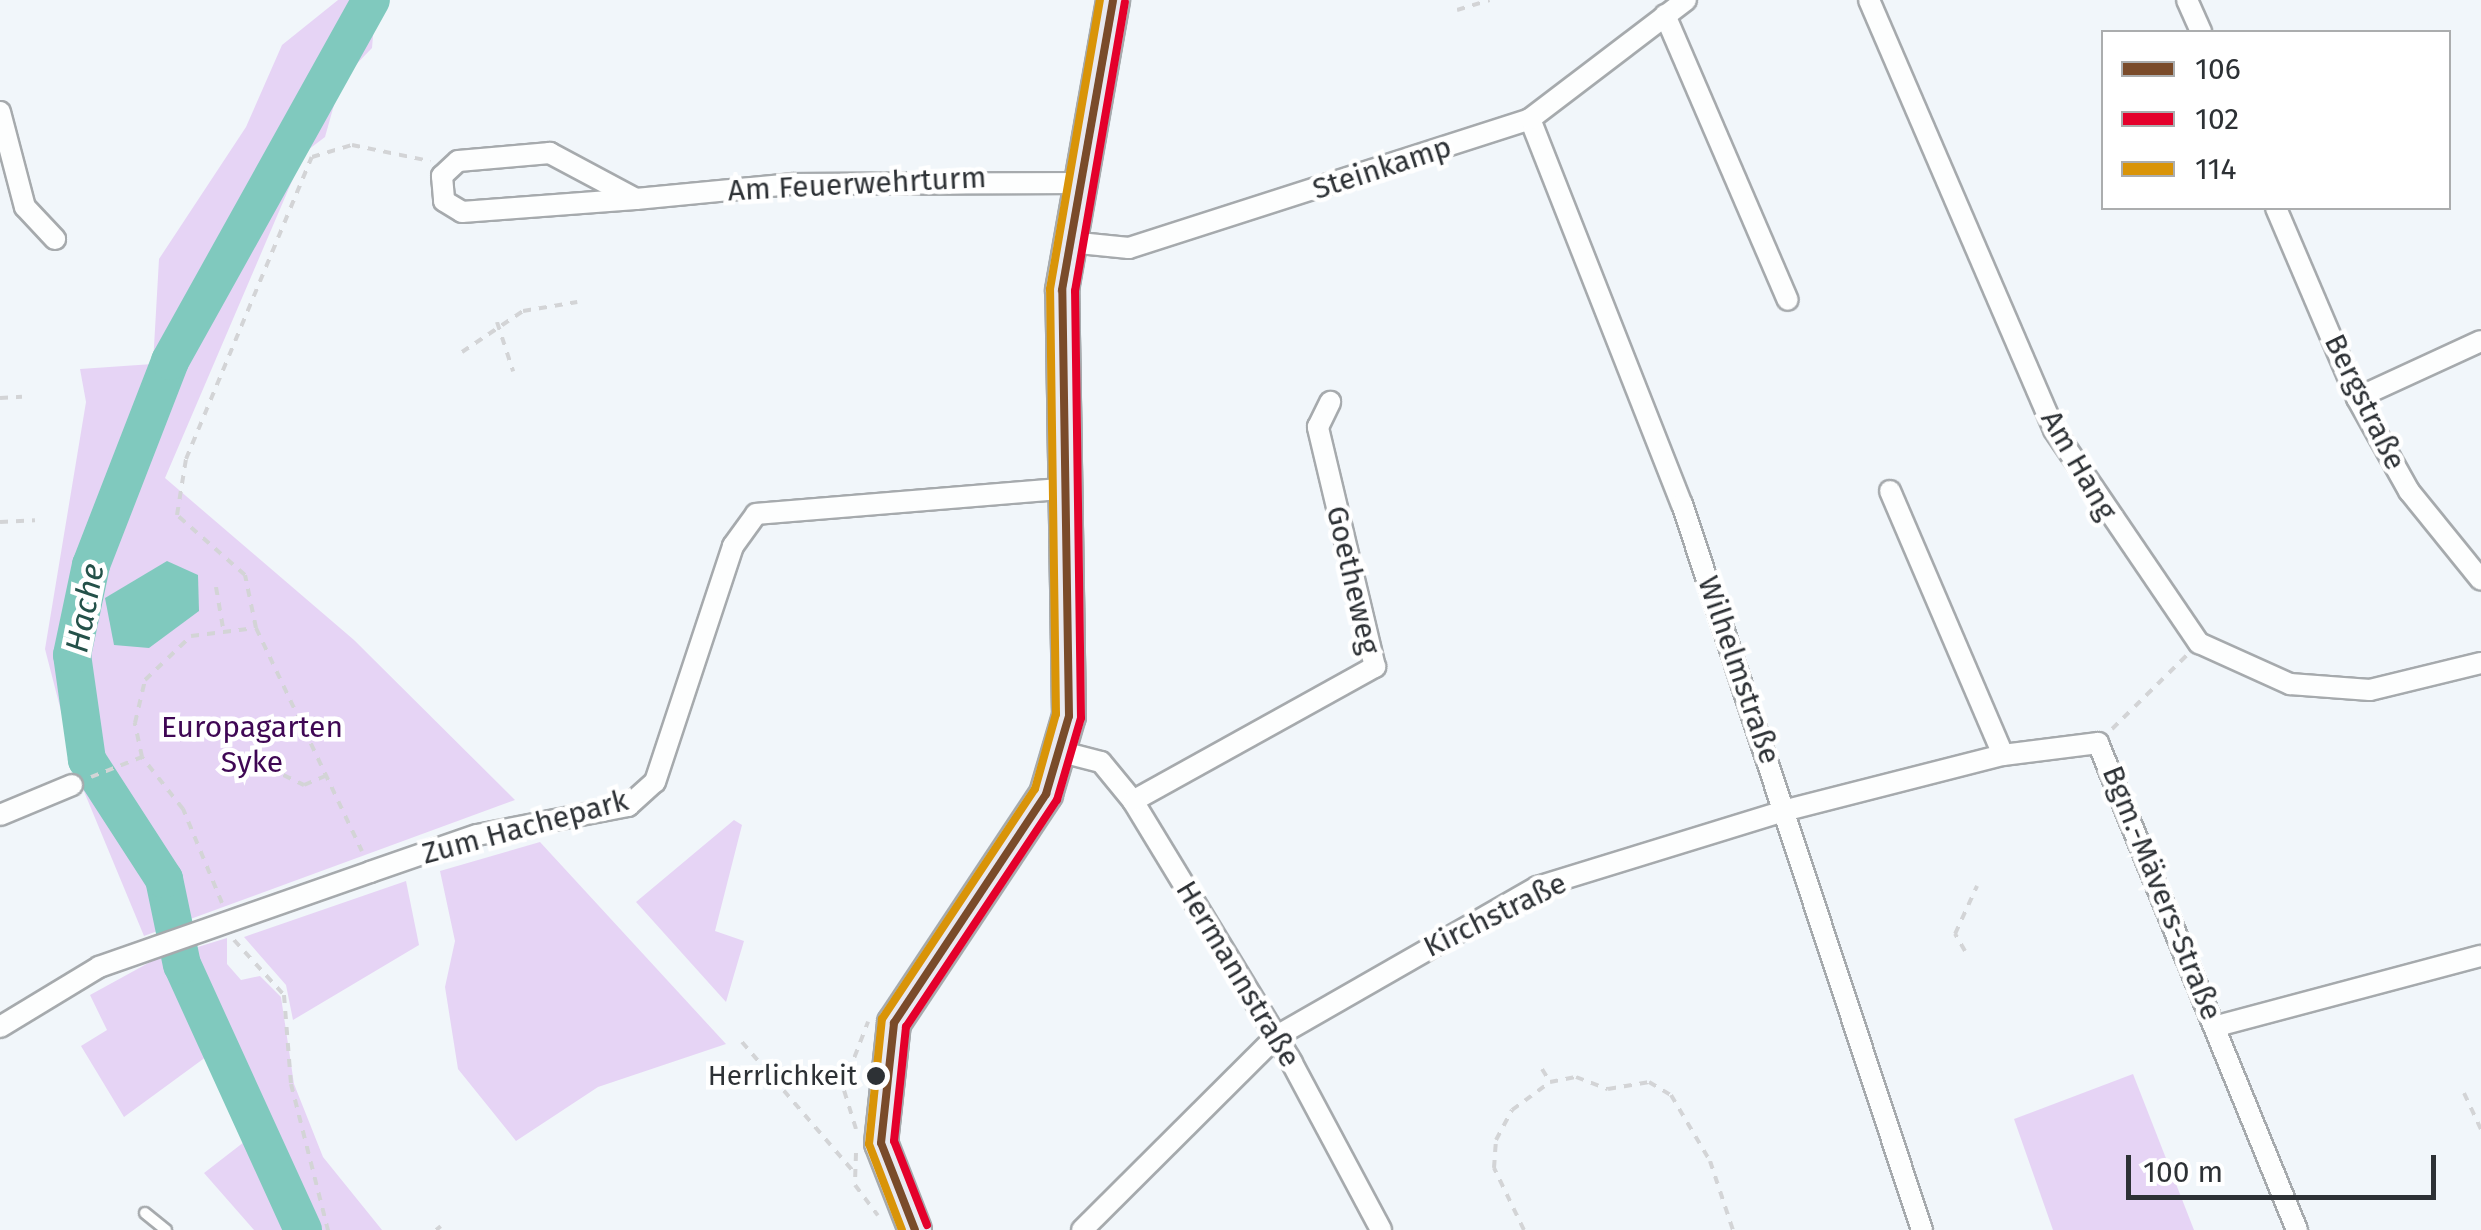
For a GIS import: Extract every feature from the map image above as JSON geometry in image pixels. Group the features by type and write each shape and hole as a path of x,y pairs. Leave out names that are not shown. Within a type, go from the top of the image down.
{"main road":[{"path":"902,1228 881,1143 894,1022 1022,833 1062,752 1070,488 1062,290 1113,0"}],"street":[{"name":"Steinkamp","path":"1069,242 1129,248 1530,118 1686,0"},
{"name":"Am Hang","path":"1870,0 2054,430 2144,575 2200,643 2290,684 2354,689 2481,663"},
{"path":"2187,0 2200,30"},
{"path":"1666,15 1788,300"},
{"path":"0,112 25,207 55,240"},
{"name":"Wilhelmstraße","path":"1530,118 1682,504 1922,1230"},
{"path":"448,165 558,154 636,198"},
{"name":"Am Feuerwehrturm","path":"448,165 442,186 451,210 964,177 1078,183"},
{"name":"Bergstraße","path":"2277,210 2358,398 2410,491 2481,580"},
{"path":"2358,398 2481,340"},
{"name":"Goetheweg","path":"1133,801 1375,667 1318,427 1330,402"},
{"name":"Zum Hachepark","path":"0,1026 22,1006 151,949 370,872 536,820 628,806 649,790 734,546 756,514 1070,488"},
{"path":"1890,491 2003,755"},
{"name":"Bgm.-Mävers-Straße","path":"1786,810 2003,755 2098,743 2217,1026 2297,1230"},
{"name":"Hermannstraße","path":"1062,752 1101,762 1133,801 1277,1036 1381,1230"},
{"path":"0,815 72,785"},
{"name":"Kirchstraße","path":"1082,1230 1277,1036 1537,888 1786,810"},
{"path":"2217,1026 2481,956"}],"lane":[{"path":"145,1213 166,1230"}],"path":[{"path":"1457,10 1489,0"},
{"path":"370,872 332,773 256,628 246,574 177,515 186,458 312,157 352,145 448,165"},
{"path":"462,352 498,322 577,302"},
{"path":"498,322 512,371"},
{"path":"0,398 22,396"},
{"path":"0,522 35,520"},
{"path":"216,586 223,628"},
{"path":"256,628 223,628 191,636 145,680 135,723 142,757 183,809 226,923 284,995 292,1084 328,1230"},
{"path":"2098,743 2200,643"},
{"path":"72,785 142,757"},
{"path":"269,768 288,782 332,773"},
{"path":"1966,951 1955,934 1978,886"},
{"path":"854,1172 860,1141 843,1087 854,1039 876,1012"},
{"path":"742,1042 902,1228"},
{"path":"1542,1069 1550,1082"},
{"path":"1524,1230 1492,1158 1512,1110 1550,1082 1659,1084 1700,1141 1733,1230"},
{"path":"2464,1092 2481,1130"}],"green space":[{"name":"Europagarten Syke","path":"338,0 376,0 372,48 341,80 325,137 304,153 165,478 354,640 515,800 144,936 78,777 45,649 86,402 80,369 153,364 159,259 246,127 282,45"},
{"path":"734,820 742,825 715,931 744,941 726,1002 636,902"},
{"path":"540,842 726,1044 598,1087 516,1141 458,1069 445,987 455,941 440,871"},
{"path":"406,881 419,945 293,1020 286,985 244,937"},
{"path":"227,938 227,964 241,980 260,976 281,997 294,1084 323,1157 382,1230 254,1230 204,1173 266,1125 210,1054 124,1117 81,1046 107,1030 90,995 152,961"},
{"path":"2133,1074 2194,1230 2053,1230 2014,1119"}],"shaded area":[{"path":"167,561 198,575 199,611 149,648 114,645 105,598"}],"waterway":[{"name":"Hache","path":"303,1230 182,965 164,879 87,760 72,655 91,565 170,361 371,0"}],"transit line":[{"name":"114","path":"902,1230 869,1144 882,1019 1035,789 1056,714 1050,289 1100,0"},
{"name":"106","path":"915,1230 881,1143 894,1023 1046,794 1069,716 1062,290 1113,0"},
{"name":"102","path":"927,1225 894,1141 906,1027 1057,800 1081,718 1075,291 1125,2"}],"place":[{"name":"Herrlichkeit","path":"876,1076"}]}
